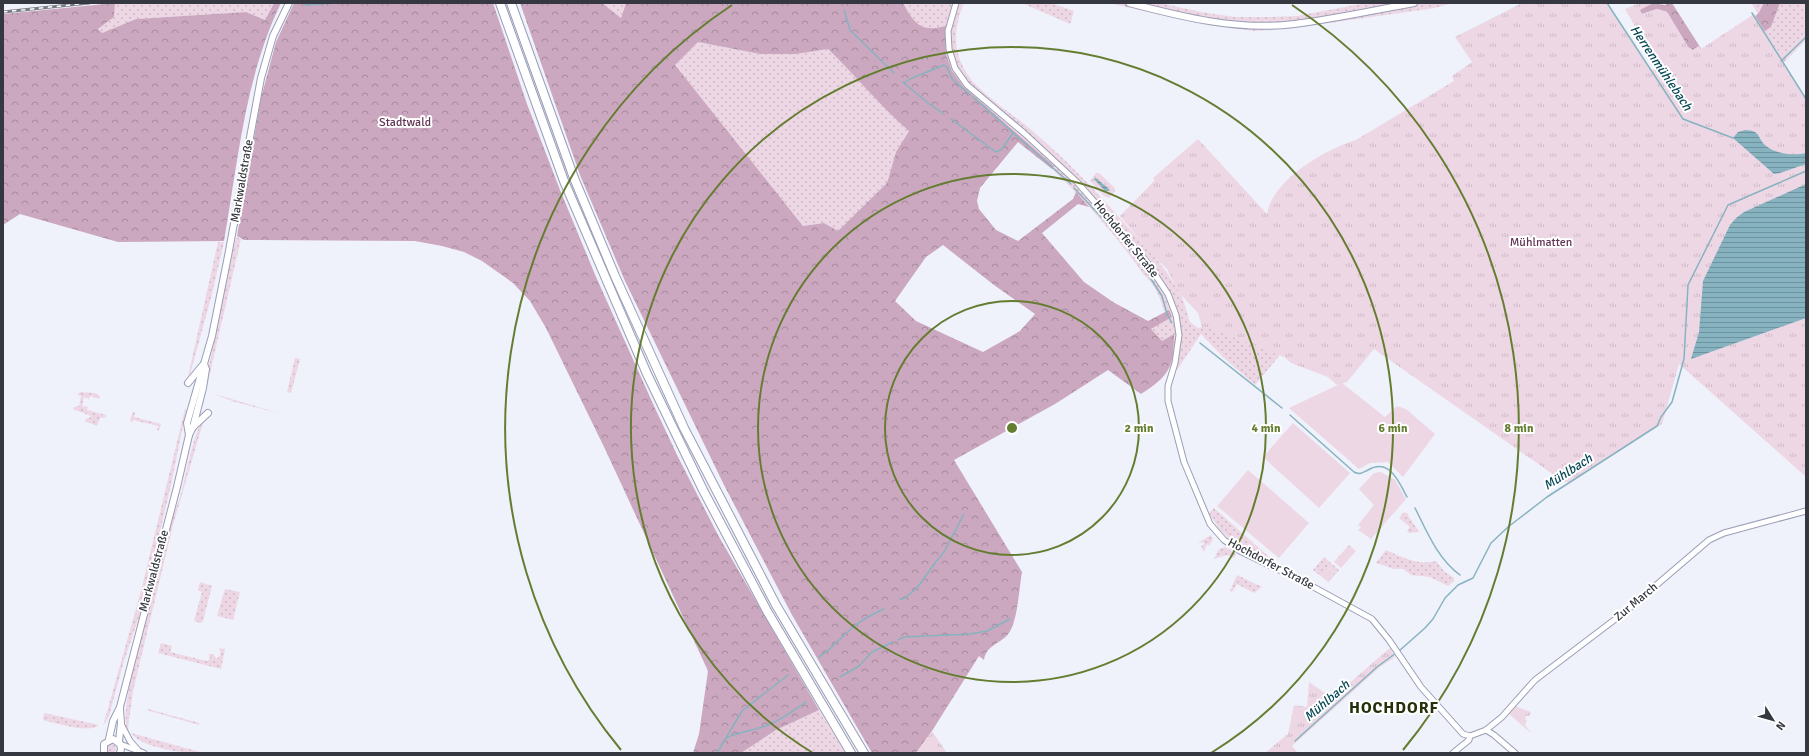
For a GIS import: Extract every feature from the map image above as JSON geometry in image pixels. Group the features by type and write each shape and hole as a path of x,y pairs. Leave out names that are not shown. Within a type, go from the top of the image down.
{"highway":[{"path":"500,3 564,181 647,374 703,490 767,611 851,753"},
{"path":"511,3 574,178 615,276 684,428 776,605 864,753"}],"main road":[{"name":"Markwaldstraße","path":"104,753 104,744 109,740 113,721 120,707 177,488 188,435 187,423 204,363 228,256 261,78 274,36 289,3"},
{"path":"1129,3 1209,21 1266,25 1294,24 1414,3"},
{"name":"Markwaldstraße","path":"188,435 193,427 204,381 206,369 204,363"},
{"path":"188,383 204,363"},
{"path":"193,427 208,413"},
{"name":"Markwaldstraße","path":"120,707 121,723 119,743 122,749 120,753"},
{"path":"109,740 119,743"}],"street":[{"name":"Hochdorfer Straße","path":"956,3 949,23 947,39 955,68 967,85 1024,133 1077,182 1146,261 1168,294 1176,315 1179,335 1175,363 1168,386 1168,401 1184,462 1210,524 1224,540 1240,551 1368,616 1380,628 1421,687 1459,732 1470,736"},
{"name":"Zur March","path":"1486,730 1502,717 1535,680 1626,611 1709,540 1724,534 1806,510"},
{"path":"121,723 130,741 138,750"},
{"path":"1452,753 1469,740 1470,736 1486,730 1515,753"},
{"path":"119,743 128,748 144,753"}],"green space":[{"path":"115,3 274,3 265,20 246,12 136,19 102,33 98,29 114,17"},
{"path":"115,3 114,17 98,29 102,33 136,19 246,12 265,20 274,3 281,3 259,60 251,90 244,120 224,241 118,242 20,214 3,225 3,14"},
{"name":"Stadtwald","path":"294,3 493,3 527,104 560,190 596,277 654,406 718,535 819,710 776,730 741,753 693,753 699,734 708,671 605,449 546,328 530,301 513,283 482,261 464,252 415,241 244,240 237,236 261,98 276,42"},
{"path":"520,3 602,3 621,18 626,3 903,3 919,25 930,28 945,26 946,54 952,71 964,87 1054,166 1052,169 1018,142 980,188 977,201 979,209 996,230 1018,241 1073,199 1076,192 1089,207 1078,204 1042,233 1084,282 1113,302 1148,321 1169,310 1172,317 1151,329 1162,341 1174,334 1173,355 1168,370 1164,376 1150,388 1141,394 1108,370 1055,404 954,460 1022,572 1016,612 1009,633 988,651 984,660 979,656 932,731 916,753 872,753 792,615 724,485 625,281 580,175","holes":["698,42 760,54 796,54 828,49 909,131 896,152 887,183 838,231 824,223 803,226 675,65","943,245 994,285 1035,314 1020,331 983,352 916,321 895,301 926,257"]},
{"path":"602,3 626,3 621,18"},
{"path":"903,3 964,3 958,21 956,38 958,55 971,79 995,102 1029,128 1055,151 1116,214 1174,282 1182,298 1190,322 1198,328 1205,326 1280,355 1255,385 1224,358 1201,334 1177,370 1170,366 1174,350 1174,334 1162,341 1151,329 1171,317 1169,310 1164,311 1154,287 1101,220 1052,169 1054,166 964,87 952,71 946,54 945,42 933,30 918,25"},
{"path":"1022,3 1051,3 1074,11 1070,24"},
{"path":"1109,3 1160,3 1201,12 1235,17 1272,17 1297,16 1366,3 1452,3 1435,8 1294,28 1254,31 1201,24"},
{"name":"Mühlmatten","path":"1522,3 1606,3 1651,71 1659,67 1625,9 1640,3 1653,3 1640,10 1642,14 1657,9 1667,12 1688,47 1692,50 1699,46 1701,49 1754,14 1806,99 1806,477 1679,364 1662,424 1569,482 1564,482 1374,349 1347,382 1337,385 1328,377 1291,363 1284,357 1207,327 1202,327 1198,313 1180,294 1167,269 1154,257 1120,216 1155,180 1153,178 1198,139 1267,214 1271,201 1279,189 1289,178 1316,158 1344,144 1356,140 1454,81 1452,76 1472,62 1455,37"},
{"path":"1653,3 1664,5 1672,3 1702,50 1758,14 1764,3 1780,3 1771,27 1756,36 1703,57 1688,47 1667,12 1657,9 1642,14 1639,10"},
{"path":"1751,3 1764,3 1758,14"},
{"path":"1780,3 1806,3 1806,33 1783,55 1772,45 1702,58 1771,27"},
{"path":"1806,33 1806,40 1763,83 1772,45 1783,55"},
{"path":"698,42 760,54 796,54 828,49 909,131 896,152 887,183 838,231 824,223 803,226 674,65"},
{"path":"1096,173 1099,173 1114,187 1115,191 1109,198 1104,196 1090,181"},
{"path":"236,237 241,239 207,386 208,370"},
{"path":"218,242 224,242 212,294 191,371 188,377"},
{"path":"295,358 300,359 291,393 287,392"},
{"path":"1342,383 1385,417 1397,406 1406,409 1435,434 1403,477 1388,462 1370,463 1359,469 1289,408"},
{"path":"80,392 95,393 100,396 99,399 90,396 89,400 88,398 84,397 82,406 88,406 87,410 106,415 106,417 100,418 97,426 85,421 91,416 73,409 74,407 79,406 81,396 77,395"},
{"path":"211,393 214,394 282,414 235,402"},
{"path":"185,409 186,411 171,485 142,608 124,661 109,716 103,726 141,591"},
{"path":"133,411 135,412 134,417 161,424 159,430 157,430 158,426 133,420 133,422 130,421"},
{"path":"204,419 173,525 133,691 128,728 129,732 127,733 126,707 136,655 168,528 182,491 196,435"},
{"path":"1293,423 1350,473 1319,508 1263,457"},
{"path":"1248,470 1309,523 1279,558 1217,506"},
{"path":"1381,472 1395,480 1406,499 1371,539 1358,530 1361,527 1358,525 1374,505 1359,489 1374,473"},
{"path":"1214,508 1276,563 1230,539 1220,530 1209,513"},
{"path":"1404,512 1408,514 1409,518 1419,532 1409,533 1407,531 1410,527 1399,518"},
{"path":"1211,535 1213,539 1209,546 1208,544 1206,546 1204,552 1201,547 1204,544 1203,542 1198,543"},
{"path":"1349,545 1356,551 1341,568 1334,562"},
{"path":"1225,547 1236,554 1234,558 1227,555 1214,559 1219,549"},
{"path":"1386,550 1416,562 1436,561 1444,571 1454,578 1454,581 1448,586 1430,577 1411,575 1403,569 1394,569 1376,563"},
{"path":"1324,557 1339,570 1328,583 1327,581 1335,573 1330,568 1322,577 1313,570"},
{"path":"1330,568 1335,573 1327,581 1322,577"},
{"path":"1237,575 1262,587 1254,593 1237,584 1232,592 1230,591"},
{"path":"200,582 212,586 203,621 201,623 194,621 202,592 198,590"},
{"path":"225,589 240,592 233,620 217,616"},
{"path":"161,643 172,646 170,652 207,661 210,659 209,654 213,654 217,659 221,654 219,648 225,649 221,669 158,653"},
{"path":"1390,648 1395,657 1380,667 1292,746 1298,753 1265,753 1288,734 1294,705 1307,707 1309,682 1332,698"},
{"path":"1515,706 1531,712 1529,716 1526,716 1525,719 1527,720 1525,725 1531,733 1508,713"},
{"path":"148,709 199,723 199,725 147,710"},
{"path":"819,710 845,753 741,753 776,730"},
{"path":"44,713 99,725 88,728 80,728 64,725 43,720"},
{"path":"932,731 947,753 916,753 917,752"},
{"path":"131,733 200,753 163,749 136,738"},
{"path":"109,744 113,744 115,745 115,753 109,754 106,751 106,747"}],"water":[{"path":"1745,130 1756,133 1766,146 1780,153 1806,153 1806,164 1774,174 1733,138 1738,132"},
{"path":"1096,178 1110,190 1105,191 1094,179"},
{"path":"1806,184 1806,318 1691,359 1699,332 1703,281 1730,225 1744,212"}],"waterway":[{"path":"305,5 337,3"},
{"name":"Herrenmühlebach","path":"1607,3 1683,119 1733,138"},
{"path":"844,10 850,30 894,73"},
{"path":"1752,13 1806,99"},
{"path":"1781,61 1806,37"},
{"path":"903,82 904,83 944,65 947,67 952,79 970,95"},
{"path":"904,83 944,114"},
{"path":"973,97 1071,184"},
{"path":"951,119 996,152 1002,149 1013,133"},
{"name":"Mühlbach","path":"1399,651 1425,628 1433,619 1445,598 1458,585 1473,578 1491,543 1508,527 1547,497 1657,426 1661,417 1672,402 1684,359 1688,285 1728,205 1806,171"},
{"path":"1074,188 1121,238"},
{"path":"1125,244 1149,275"},
{"path":"1151,279 1162,296 1167,314 1172,323"},
{"path":"1200,343 1282,408"},
{"path":"1290,415 1354,472 1361,473 1375,467 1387,469 1397,478 1407,497"},
{"path":"1415,508 1439,553 1452,569 1460,575"},
{"path":"900,599 905,598 917,588 944,552 964,514"},
{"path":"819,657 856,625 871,615 884,609"},
{"path":"898,640 904,637 970,634 987,631 1010,619"},
{"path":"840,677 859,666 872,652 893,642"},
{"name":"Mühlbach","path":"1295,741 1377,667 1396,653"},
{"path":"717,753 742,711 788,675"},
{"path":"726,738 773,723 788,715 806,702"}],"railway":[{"path":"3,12 89,3"}],"district":[{"name":"HOCHDORF","path":"1394,708"}]}
